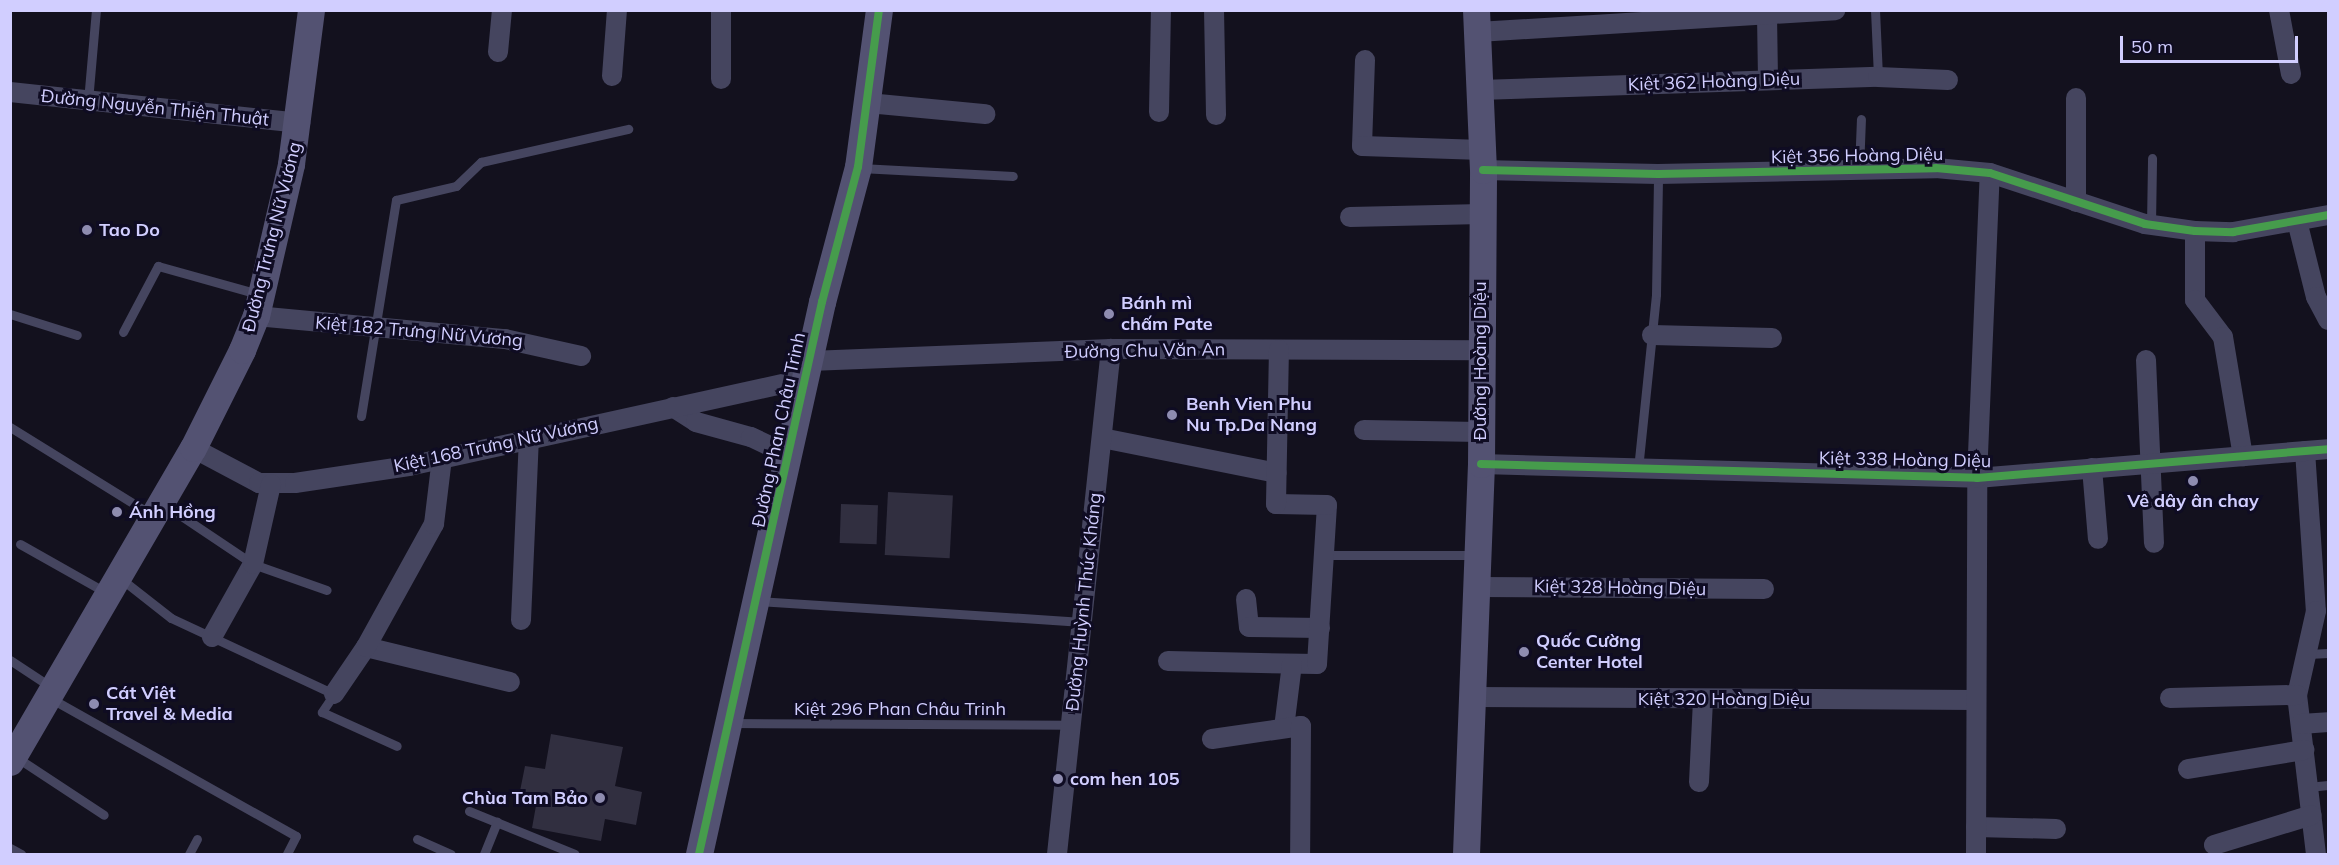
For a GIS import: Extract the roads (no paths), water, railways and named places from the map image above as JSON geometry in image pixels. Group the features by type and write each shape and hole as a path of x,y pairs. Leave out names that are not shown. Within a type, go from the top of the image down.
{"main road":[{"name":"Đường Trưng Nữ Vương","path":"15,746 51,693 156,508 193,448 258,305 300,123 311,10"},
{"name":"Đường Phan Châu Trinh","path":"699,855 808,370 858,168 879,10"},
{"name":"Đường Hoàng Diệu","path":"1466,855 1481,464 1483,160 1477,21"}],"street":[{"path":"498,52 502,10"},
{"path":"612,76 617,10"},
{"path":"721,10 721,79"},
{"path":"1159,112 1161,10"},
{"path":"1214,10 1216,115"},
{"path":"1477,21 1767,15 1835,10"},
{"path":"2279,10 2291,74"},
{"path":"1767,15 1767,80"},
{"name":"Kiệt 356 Hoàng Diệu","path":"1365,60 1362,146 1483,160 1658,174 1859,170 1990,173 2151,225 2195,231 2233,232 2328,215"},
{"name":"Kiệt 362 Hoàng Diệu","path":"1480,90 1878,77 1948,80"},
{"name":"Đường Nguyễn Thiện Thuật","path":"10,92 300,123"},
{"path":"2076,98 2076,202"},
{"path":"868,103 985,114"},
{"path":"1977,855 1977,478 1990,173"},
{"path":"1350,217 1482,214"},
{"path":"2297,221 2316,297 2328,320"},
{"path":"2195,231 2195,300 2223,338 2243,456"},
{"name":"Kiệt 182 Trưng Nữ Vương","path":"258,305 372,331 505,339 581,356"},
{"path":"1652,335 1772,338"},
{"name":"Đường Chu Văn An","path":"808,370 1111,350 1480,350"},
{"name":"Đường Huỳnh Thúc Kháng","path":"1057,855 1111,350"},
{"path":"1168,661 1317,664 1327,505 1276,504 1279,350"},
{"path":"2146,360 2154,543"},
{"name":"Kiệt 168 Trưng Nữ Vương","path":"193,448 259,483 271,484 442,458 673,407 808,370"},
{"path":"673,407 696,422 751,437 789,455"},
{"path":"1364,430 1480,432"},
{"path":"521,620 529,438"},
{"path":"1102,438 1277,473"},
{"name":"Kiệt 338 Hoàng Diệu","path":"1481,464 1977,478 2328,449"},
{"path":"2305,451 2316,611 2297,695 2316,855"},
{"path":"334,694 366,647 434,524 442,458"},
{"path":"2092,468 2098,539"},
{"path":"212,637 253,564 271,484"},
{"name":"Kiệt 328 Hoàng Diệu","path":"1476,586 1764,589"},
{"path":"1246,599 1250,627 1320,628"},
{"path":"366,647 510,682"},
{"path":"1284,729 1292,664"},
{"path":"2170,698 2297,695"},
{"name":"Kiệt 320 Hoàng Diệu","path":"1472,697 1976,700"},
{"path":"1699,782 1703,699"},
{"path":"2301,724 2328,722"},
{"path":"1212,739 1302,726 1300,855"},
{"path":"2188,770 2304,750"},
{"path":"2214,845 2312,815"},
{"path":"1976,827 2056,829"}],"lane":[{"path":"88,101 96,10"},
{"path":"1875,10 1878,77"},
{"path":"1859,170 1861,119"},
{"path":"361,416 372,331 396,200 456,186 480,162 628,129"},
{"path":"2151,225 2152,158"},
{"path":"858,168 1013,176"},
{"path":"1638,469 1652,335 1658,174"},
{"path":"123,332 158,266 258,305"},
{"path":"10,314 77,335"},
{"path":"10,427 253,564 327,590"},
{"path":"20,544 114,585 171,618 334,694 322,712 397,746"},
{"path":"1324,555 1477,555"},
{"path":"756,601 1082,622"},
{"path":"2308,654 2328,653"},
{"path":"10,660 51,693 296,836 287,855"},
{"name":"Kiệt 296 Phan Châu Trinh","path":"730,722 1071,725"},
{"path":"15,746 104,815"},
{"path":"2308,787 2328,785"},
{"path":"469,811 574,855"},
{"path":"484,855 497,822"},
{"path":"189,855 197,839"},
{"path":"417,839 451,855"},
{"path":"10,848 21,855"}],"place":[{"name":"Tao Do","path":"87,230"},
{"name":"Bánh mì chấm Pate","path":"1109,314"},
{"name":"Benh Vien Phu Nu Tp.Da Nang","path":"1172,415"},
{"name":"Vê dây ân chay","path":"2193,481"},
{"name":"Ánh Hồng","path":"117,512"},
{"name":"Quốc Cường Center Hotel","path":"1524,652"},
{"name":"Cát Việt Travel & Media","path":"94,704"},
{"name":"com hen 105","path":"1058,779"},
{"name":"Chùa Tam Bảo","path":"600,798"}]}
